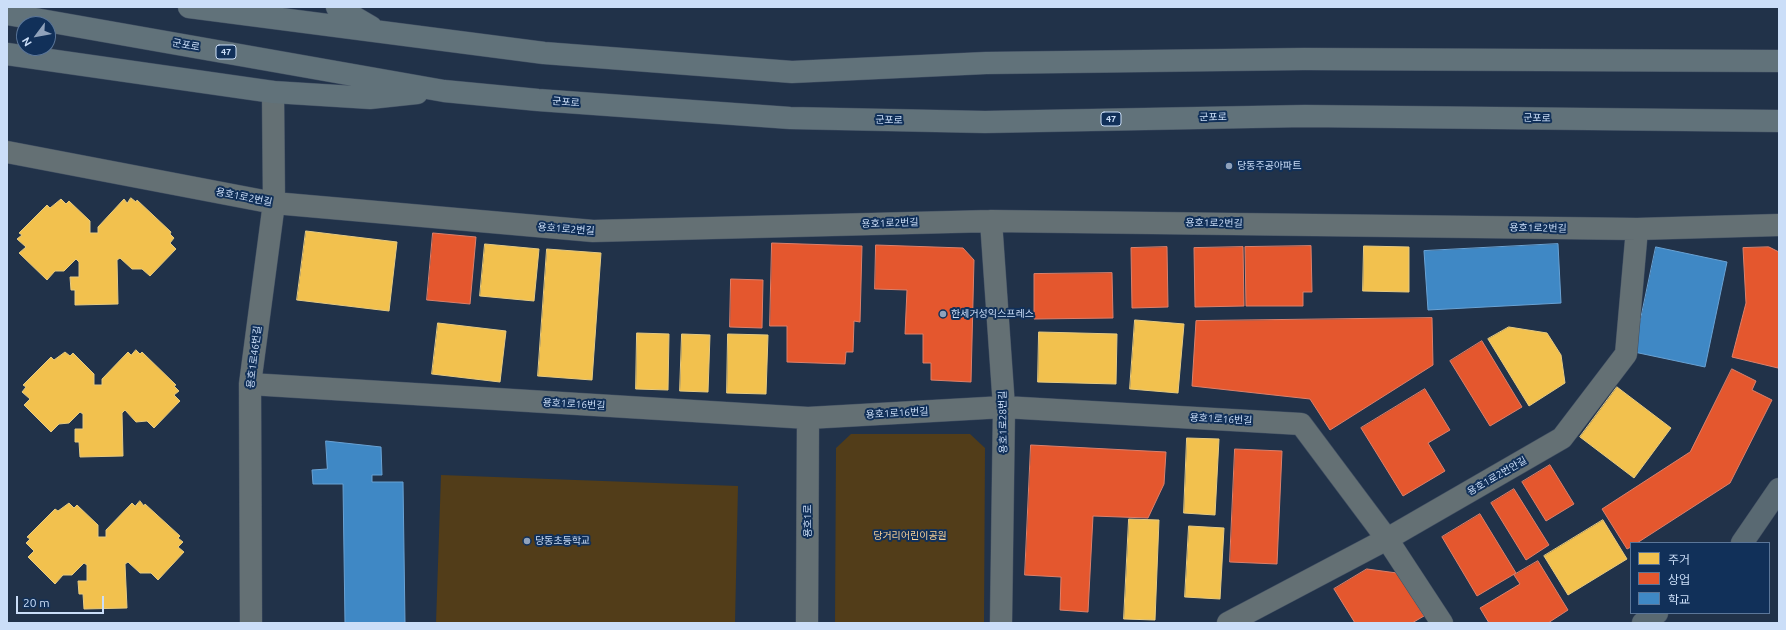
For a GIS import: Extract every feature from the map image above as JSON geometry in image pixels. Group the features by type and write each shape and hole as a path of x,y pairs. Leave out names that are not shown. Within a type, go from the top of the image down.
{"main road":[{"path":"189,7 544,53 792,72 986,63 1304,59 1779,61"},
{"path":"336,7 381,33"},
{"name":"군포로","path":"7,14 444,91 538,100 790,118 985,122 1313,116 1779,121"},
{"path":"7,54 273,92 370,98 444,91"}],"street":[{"name":"용호1로46번길","path":"250,623 250,384 274,203 273,92"},
{"name":"용호1로2번길","path":"7,152 274,203 593,231 992,220 1637,229 1779,225"},
{"name":"용호1로28번길","path":"992,220 1004,407 1001,623"},
{"name":"용호1로2번안길","path":"1228,623 1387,539 1562,438 1626,354 1637,229"},
{"name":"용호1로16번길","path":"250,384 808,418 1004,407 1301,424 1387,539 1442,623"},
{"name":"용호1로","path":"807,623 808,418"},
{"path":"1743,542 1779,489"},
{"path":"1643,623 1656,614"}],"green space":[{"name":"당거리어린이공원","path":"851,434 970,434 985,448 984,623 835,623 836,448"},
{"path":"441,475 738,486 735,623 436,623"}],"building: 주거":[{"path":"131,198 136,202 137,200 171,232 170,234 174,238 170,243 176,249 150,276 142,269 132,269 120,258 117,260 118,304 75,305 75,290 71,290 70,277 79,277 79,262 76,259 64,271 55,271 47,280 19,253 26,247 17,239 22,235 19,233 47,205 50,208 61,199 66,204 69,201 90,221 90,233 98,233 98,227 124,199 127,203"},
{"path":"306,231 397,242 389,311 297,300"},
{"path":"485,244 539,249 534,301 480,296"},
{"path":"1364,246 1409,247 1409,292 1363,291"},
{"path":"547,249 601,253 592,380 538,376"},
{"path":"1135,320 1184,324 1178,393 1130,389"},
{"path":"438,323 506,331 500,382 432,374"},
{"path":"1509,327 1547,333 1561,355 1565,383 1529,406 1488,339"},
{"path":"1039,332 1117,334 1116,384 1038,382"},
{"path":"637,333 669,334 668,390 636,389"},
{"path":"682,334 710,335 708,392 680,391"},
{"path":"728,334 768,335 766,394 727,393"},
{"path":"136,350 140,354 142,352 176,385 174,386 179,391 174,395 180,401 154,428 147,421 136,422 125,410 122,413 123,456 80,457 79,442 75,442 75,429 83,429 83,414 80,412 69,423 59,424 51,432 24,405 30,399 22,392 26,387 23,385 51,357 54,360 65,352 70,356 73,353 94,374 94,385 102,385 102,379 128,352 131,355"},
{"path":"1617,387 1671,428 1634,478 1580,437"},
{"path":"1187,438 1219,439 1215,515 1184,513"},
{"path":"140,501 180,536 178,538 183,542 178,547 184,552 158,580 151,573 140,573 128,562 125,564 127,608 84,609 83,594 79,594 78,581 87,581 87,565 84,563 72,575 63,575 55,584 28,557 34,551 26,543 30,539 27,537 55,509 58,511 69,503 74,508 77,505 98,525 98,537 106,537 106,530 132,503 135,506"},
{"path":"1129,519 1159,520 1155,620 1124,619"},
{"path":"1603,520 1627,559 1568,595 1544,556"},
{"path":"1189,526 1224,528 1220,599 1185,597"}],"building: 상업":[{"path":"433,233 476,237 470,304 427,300"},
{"path":"772,243 862,246 860,322 854,321 853,352 846,352 845,364 787,362 787,326 770,326"},
{"path":"876,245 963,248 974,260 971,382 931,380 931,363 923,363 923,334 905,334 907,290 875,289"},
{"path":"1311,246 1312,292 1303,292 1303,306 1246,306 1245,247"},
{"path":"1167,247 1168,307 1132,308 1131,248"},
{"path":"1243,247 1244,306 1195,307 1194,248"},
{"path":"1769,247 1779,252 1778,368 1732,357 1746,303 1743,248"},
{"path":"1112,273 1113,318 1034,319 1034,274"},
{"path":"731,279 763,280 762,328 730,327"},
{"path":"1432,318 1433,365 1330,430 1310,399 1192,386 1196,321"},
{"path":"1482,341 1522,407 1490,426 1450,361"},
{"path":"1732,369 1756,381 1752,390 1772,400 1730,483 1639,542 1630,542 1630,548 1627,549 1602,509 1690,452"},
{"path":"1425,389 1450,430 1428,443 1445,471 1403,496 1361,428"},
{"path":"1031,445 1166,452 1164,484 1148,518 1093,516 1088,612 1060,610 1061,577 1025,575"},
{"path":"1235,449 1282,451 1277,564 1230,562"},
{"path":"1550,465 1574,504 1546,521 1522,482"},
{"path":"1514,489 1549,545 1526,560 1491,503"},
{"path":"1480,514 1516,573 1477,596 1442,537"},
{"path":"1538,561 1568,610 1548,623 1489,623 1480,608 1520,584 1514,575"},
{"path":"1367,569 1397,573 1424,616 1412,623 1355,623 1334,589"}],"building: 학교":[{"path":"1558,244 1561,303 1428,310 1424,251"},
{"path":"1656,247 1727,262 1705,367 1634,352"},
{"path":"326,441 381,447 382,475 372,475 372,482 403,482 405,623 345,623 343,484 313,484 312,470 327,469"}],"place":[{"name":"당동주공아파트","path":"1229,166"},
{"name":"한세거성익스프레스","path":"943,314"},
{"name":"당동초등학교","path":"527,541"}]}
